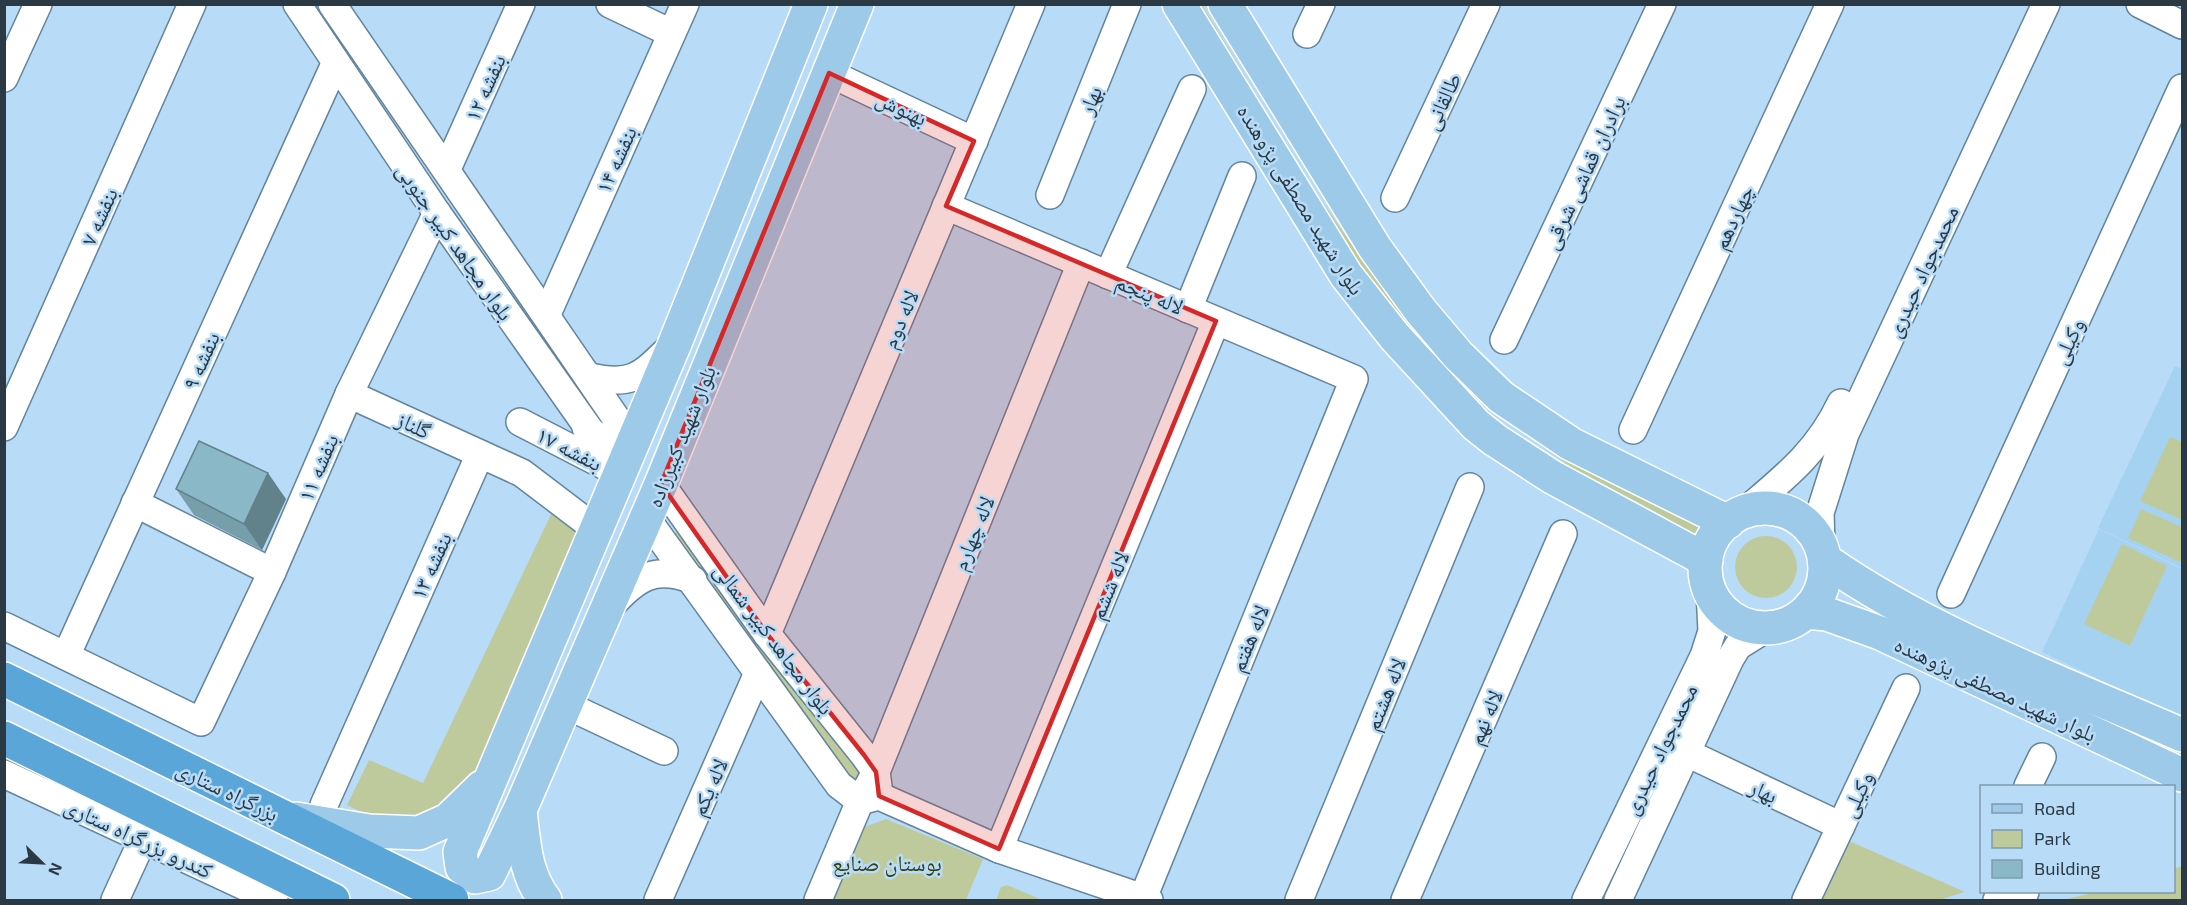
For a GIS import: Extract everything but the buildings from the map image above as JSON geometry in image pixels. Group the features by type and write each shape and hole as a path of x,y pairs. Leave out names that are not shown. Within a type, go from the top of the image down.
{"highway":[{"name":"بزرگراه ستاری","path":"4,679 452,900"},
{"path":"4,738 324,898"}],"main road":[{"name":"بلوار شهید کبیرزاده","path":"811,4 675,344 460,852 462,867 475,877 489,874 496,865 661,484 857,4"},
{"name":"بلوار شهید مصطفی پژوهنده","path":"1179,4 1346,275 1395,337 1476,425 1495,440 1708,576"},
{"name":"بلوار شهید مصطفی پژوهنده","path":"1225,4 1375,248 1420,310 1458,355 1501,397 1571,444 1736,517"},
{"path":"1763,508 1782,510 1799,518 1813,531 1823,553 1822,589 1806,612 1794,621 1767,628 1749,626 1733,619 1719,607 1708,576 1710,545 1736,517 1763,508"},
{"name":"بلوار شهید مصطفی پژوهنده","path":"1823,553 1904,610 2182,735"},
{"name":"بلوار شهید مصطفی پژوهنده","path":"1806,612 1827,614 1880,633 2182,775"},
{"path":"282,816 369,831 419,833 448,820 467,804 494,775"},
{"path":"520,810 525,857 537,890 545,900"}],"street":[{"path":"4,78 38,4"},
{"name":"بنفشه ۷","path":"4,427 192,4"},
{"name":"بلوار مجاهد کبیر جنوبی","path":"332,4 353,16 447,169 590,377 620,428 616,436 606,442 586,428"},
{"name":"بنفشه ۱۲","path":"447,169 520,4"},
{"path":"610,4 671,33"},
{"name":"بنفشه ۱۴","path":"547,314 685,4"},
{"name":"لاله دوم","path":"767,634 1030,4"},
{"name":"بهار","path":"1050,195 1127,4"},
{"path":"1307,34 1321,4"},
{"name":"طالقانی","path":"1395,198 1486,4"},
{"name":"برادران قماشی شرقی","path":"1504,340 1662,4"},
{"name":"چهاردهم","path":"1633,430 1830,4"},
{"name":"محمدجواد حیدری","path":"1736,517 1803,462 1829,429 2026,4"},
{"name":"محمدجواد حیدری","path":"1823,553 1820,513 1845,434 2046,4"},
{"path":"2140,4 2182,25"},
{"name":"بلوار مجاهد کبیر جنوبی","path":"296,6 436,213 620,474"},
{"name":"بنفشه ۹","path":"66,656 335,64"},
{"name":"بهنوش","path":"829,73 974,141"},
{"name":"وکیلی","path":"1951,594 2182,88"},
{"path":"1108,275 1192,89"},
{"path":"1188,309 1242,176"},
{"name":"لاله پنجم","path":"946,206 1354,379"},
{"name":"بنفشه ۱۱","path":"66,656 201,722 272,572 349,394 436,213"},
{"name":"لاله چهارم","path":"818,900 872,790 1082,263"},
{"name":"لاله ششم","path":"999,849 1216,321"},
{"path":"590,377 606,381 633,379 675,344"},
{"name":"لاله هفتم","path":"1146,899 1354,379"},
{"name":"گلناز","path":"349,394 480,454"},
{"name":"بنفشه ۱۷","path":"520,422 620,474"},
{"path":"480,454 522,473 597,530"},
{"name":"بنفشه ۱۳","path":"324,805 480,454"},
{"name":"بلوار مجاهد کبیر شمالی","path":"661,484 767,634 872,790"},
{"name":"لاله هشتم","path":"1299,900 1470,487"},
{"path":"135,503 272,572"},
{"name":"بلوار مجاهد کبیر شمالی","path":"646,518 839,785 872,790 999,849 1146,899"},
{"name":"لاله نهم","path":"1405,900 1563,534"},
{"path":"605,612 627,588 644,577 662,573 693,580"},
{"name":"محمدجواد حیدری","path":"1586,900 1704,656 1712,631 1708,576"},
{"path":"4,626 66,656"},
{"name":"محمدجواد حیدری","path":"1618,900 1738,646 1767,628"},
{"name":"لاله یکم","path":"658,900 758,673"},
{"name":"وکیلی","path":"1806,900 1906,688"},
{"path":"566,705 664,751"},
{"name":"بهار","path":"1687,753 1841,826"},
{"path":"2028,785 2042,757"},
{"name":"کندرو بزرگراه ستاری","path":"6,780 274,900"},
{"path":"115,900 142,839"},
{"path":"1997,900 2019,893"}],"highlighted area":[{"path":"829,73 974,141 946,206 1216,321 999,849 879,796 876,772 767,634 661,484"}],"shaded area":[{"path":"2175,366 2182,369 2182,568 2098,528"},
{"path":"2099,529 2182,569 2182,719 2042,652"}],"green space":[{"path":"1190,5 1202,5 1312,187 1360,256 1434,347 1704,523 1701,536 1696,538 1663,516 1571,467 1502,417 1457,378 1354,263"},
{"path":"2170,437 2182,442 2182,520 2140,501"},
{"path":"2141,509 2182,527 2182,563 2128,538"},
{"path":"552,512 577,529 480,766 458,797 435,811 401,821 377,820 347,805 369,760 423,783"},
{"path":"678,527 856,762 859,772 853,783 675,537"},
{"path":"1766,536 1778,538 1788,545 1795,555 1797,567 1795,579 1788,589 1778,596 1766,598 1754,596 1744,589 1737,579 1735,567 1737,555 1744,545 1754,538"},
{"path":"2122,544 2167,566 2130,646 2084,624"},
{"name":"بوستان صنایع","path":"886,819 983,859 966,900 829,900 857,833 867,826"},
{"path":"1847,840 1965,892 1939,900 1820,900"},
{"path":"2182,866 2182,900 2064,900 2091,893 2175,893 2175,869"},
{"path":"1007,885 1042,900 996,900 1001,887"}]}
